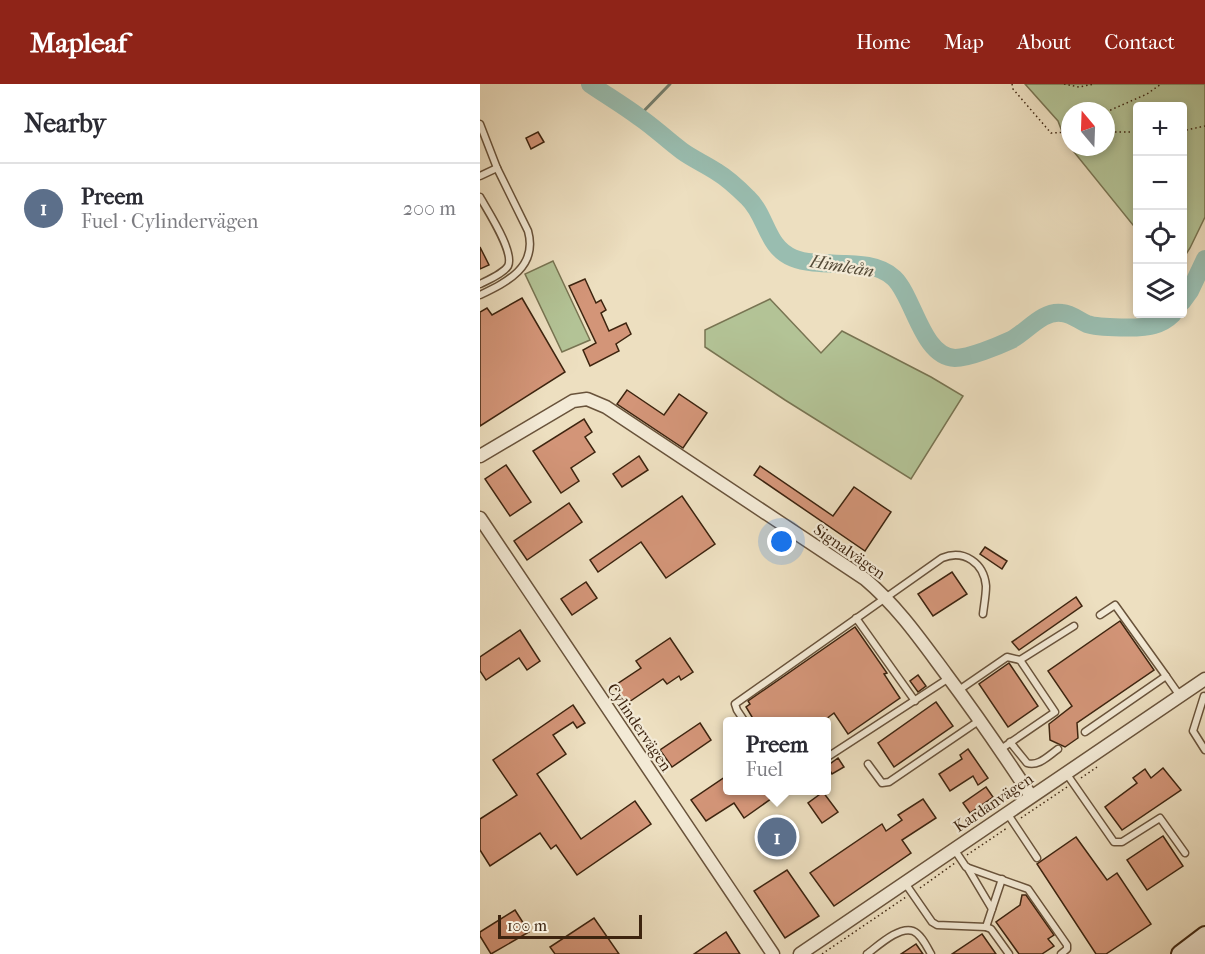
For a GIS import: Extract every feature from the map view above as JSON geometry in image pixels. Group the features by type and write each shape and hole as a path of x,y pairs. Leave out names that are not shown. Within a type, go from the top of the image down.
{"main road":[{"path":"1180,954 1205,935"},
{"path":"1201,954 1205,951"}],"street":[{"name":"Signalvägen","path":"480,456 573,401 587,399 606,406 865,579 886,597 903,616 980,720 1006,746 1031,796"},
{"name":"Cylindervägen","path":"480,518 485,536 773,954"},
{"name":"Kardanvägen","path":"800,954 1201,682"}],"lane":[{"path":"480,124 497,168 531,241 530,251 520,271 480,295"},
{"path":"480,176 497,168"},
{"path":"480,197 509,254 507,266 502,272 480,284"},
{"path":"742,717 735,704 942,558 951,554 967,557 981,570 986,587 983,614"},
{"path":"1100,615 1115,604 1180,696"},
{"path":"856,618 915,701"},
{"path":"1020,660 1074,626"},
{"path":"958,691 1007,657 1020,660 1055,712 1006,746 1030,764 1038,763 1058,749"},
{"path":"1085,732 1166,676"},
{"path":"831,755 949,678"},
{"path":"1201,682 1205,696 1193,731 1205,750"},
{"path":"868,764 882,783 889,782 980,720"},
{"path":"1066,773 1114,842 1122,842 1160,818 1185,853"},
{"path":"1007,813 1037,858"},
{"path":"954,849 992,909"},
{"path":"966,867 1028,889 1067,945 1067,949 1061,954"},
{"path":"986,927 1002,879"},
{"path":"905,883 932,922 937,925 991,929 1009,954"},
{"path":"867,954 896,934 913,931 919,935 931,954"}],"path":[{"path":"1012,84 1051,132 1061,132"},
{"path":"1064,84 1079,87 1094,84"},
{"path":"1115,108 1146,94 1161,84"},
{"path":"1187,129 1205,126"},
{"path":"1115,132 1133,132"}],"green space":[{"path":"1025,84 1205,84 1205,217 1187,253 1187,102 1133,102 1133,225 1077,156 1115,156 1115,102 1061,102 1061,129 1058,121"},
{"path":"553,261 590,340 562,352 525,274"},
{"path":"770,299 821,353 842,331 963,396 911,479 705,347 705,330"}],"building":[{"path":"538,132 544,142 531,149 526,138"},
{"path":"480,247 489,265 480,269"},
{"path":"585,279 596,303 601,300 606,310 601,313 609,331 626,323 631,334 616,344 619,351 590,366 583,350 596,343 569,286"},
{"path":"522,298 565,372 480,426 480,312 487,308 492,315"},
{"path":"627,390 664,415 679,394 707,413 683,448 617,404"},
{"path":"584,419 592,432 585,437 595,452 571,468 579,481 561,493 533,451"},
{"path":"639,456 648,470 622,487 613,474"},
{"path":"506,465 531,502 510,516 485,479"},
{"path":"760,466 833,516 854,487 891,512 865,551 754,475"},
{"path":"682,496 715,544 666,578 641,542 598,572 590,560"},
{"path":"569,503 582,522 527,560 514,541"},
{"path":"985,547 1007,561 1002,569 980,554"},
{"path":"952,572 967,594 933,616 918,594"},
{"path":"586,582 597,598 572,615 561,599"},
{"path":"1076,597 1082,606 1019,650 1012,642"},
{"path":"1120,621 1154,670 1077,723 1078,738 1065,747 1050,740 1049,724 1072,706 1048,671"},
{"path":"855,627 887,673 884,674 900,698 848,734 834,713 829,717 752,717 746,707 750,704 748,701"},
{"path":"520,630 540,661 527,670 519,658 486,680 480,671 480,657"},
{"path":"670,638 693,672 681,680 679,676 667,684 663,679 626,704 614,686 641,668 636,661"},
{"path":"1009,663 1038,706 1008,727 979,684"},
{"path":"918,675 926,686 918,692 910,681"},
{"path":"936,702 953,726 894,767 878,743"},
{"path":"573,705 585,723 577,728 573,722 553,735 566,754 537,774 581,839 635,801 651,824 577,875 556,845 551,849 540,833 490,866 480,850 480,819 517,795 493,760"},
{"path":"700,723 711,740 672,767 660,750"},
{"path":"968,749 988,778 978,785 973,776 950,791 939,774 962,759 960,755"},
{"path":"838,758 844,767 832,774 831,763"},
{"path":"1163,768 1181,790 1122,830 1105,807 1137,783 1133,778 1145,769 1151,778"},
{"path":"723,778 723,795 775,796 744,818 734,803 706,821 691,800"},
{"path":"986,787 993,797 970,813 963,803"},
{"path":"819,795 825,795 838,812 822,823 808,803"},
{"path":"923,799 936,818 902,840 911,853 834,906 810,873 882,824 886,831 902,820 898,815"},
{"path":"1163,836 1183,866 1147,890 1127,860"},
{"path":"1076,837 1107,880 1117,873 1151,924 1106,954 1096,954 1037,864"},
{"path":"787,870 819,916 785,938 754,891"},
{"path":"1022,895 1026,895 1054,935 1048,939 1054,946 1042,954 1019,954 996,922 1020,905"},
{"path":"515,910 529,932 491,954 480,932"},
{"path":"594,918 619,954 555,954 550,947"},
{"path":"726,932 740,954 694,954"},
{"path":"982,934 996,954 952,954"},
{"path":"916,944 923,954 901,954"}],"waterway":[{"name":"Himleån","path":"590,84 645,121 682,151 721,174 733,184 754,205 772,239 784,253 805,261 872,267 894,278 907,298 926,337 934,348 944,355 955,358 991,348 1011,340 1041,318 1055,313 1069,315 1087,324 1121,328 1154,325 1168,318"},
{"path":"639,116 670,84"},
{"name":"Himleån","path":"1187,295 1205,259"}],"place":[{"name":"Preem","path":"777,837"}]}
